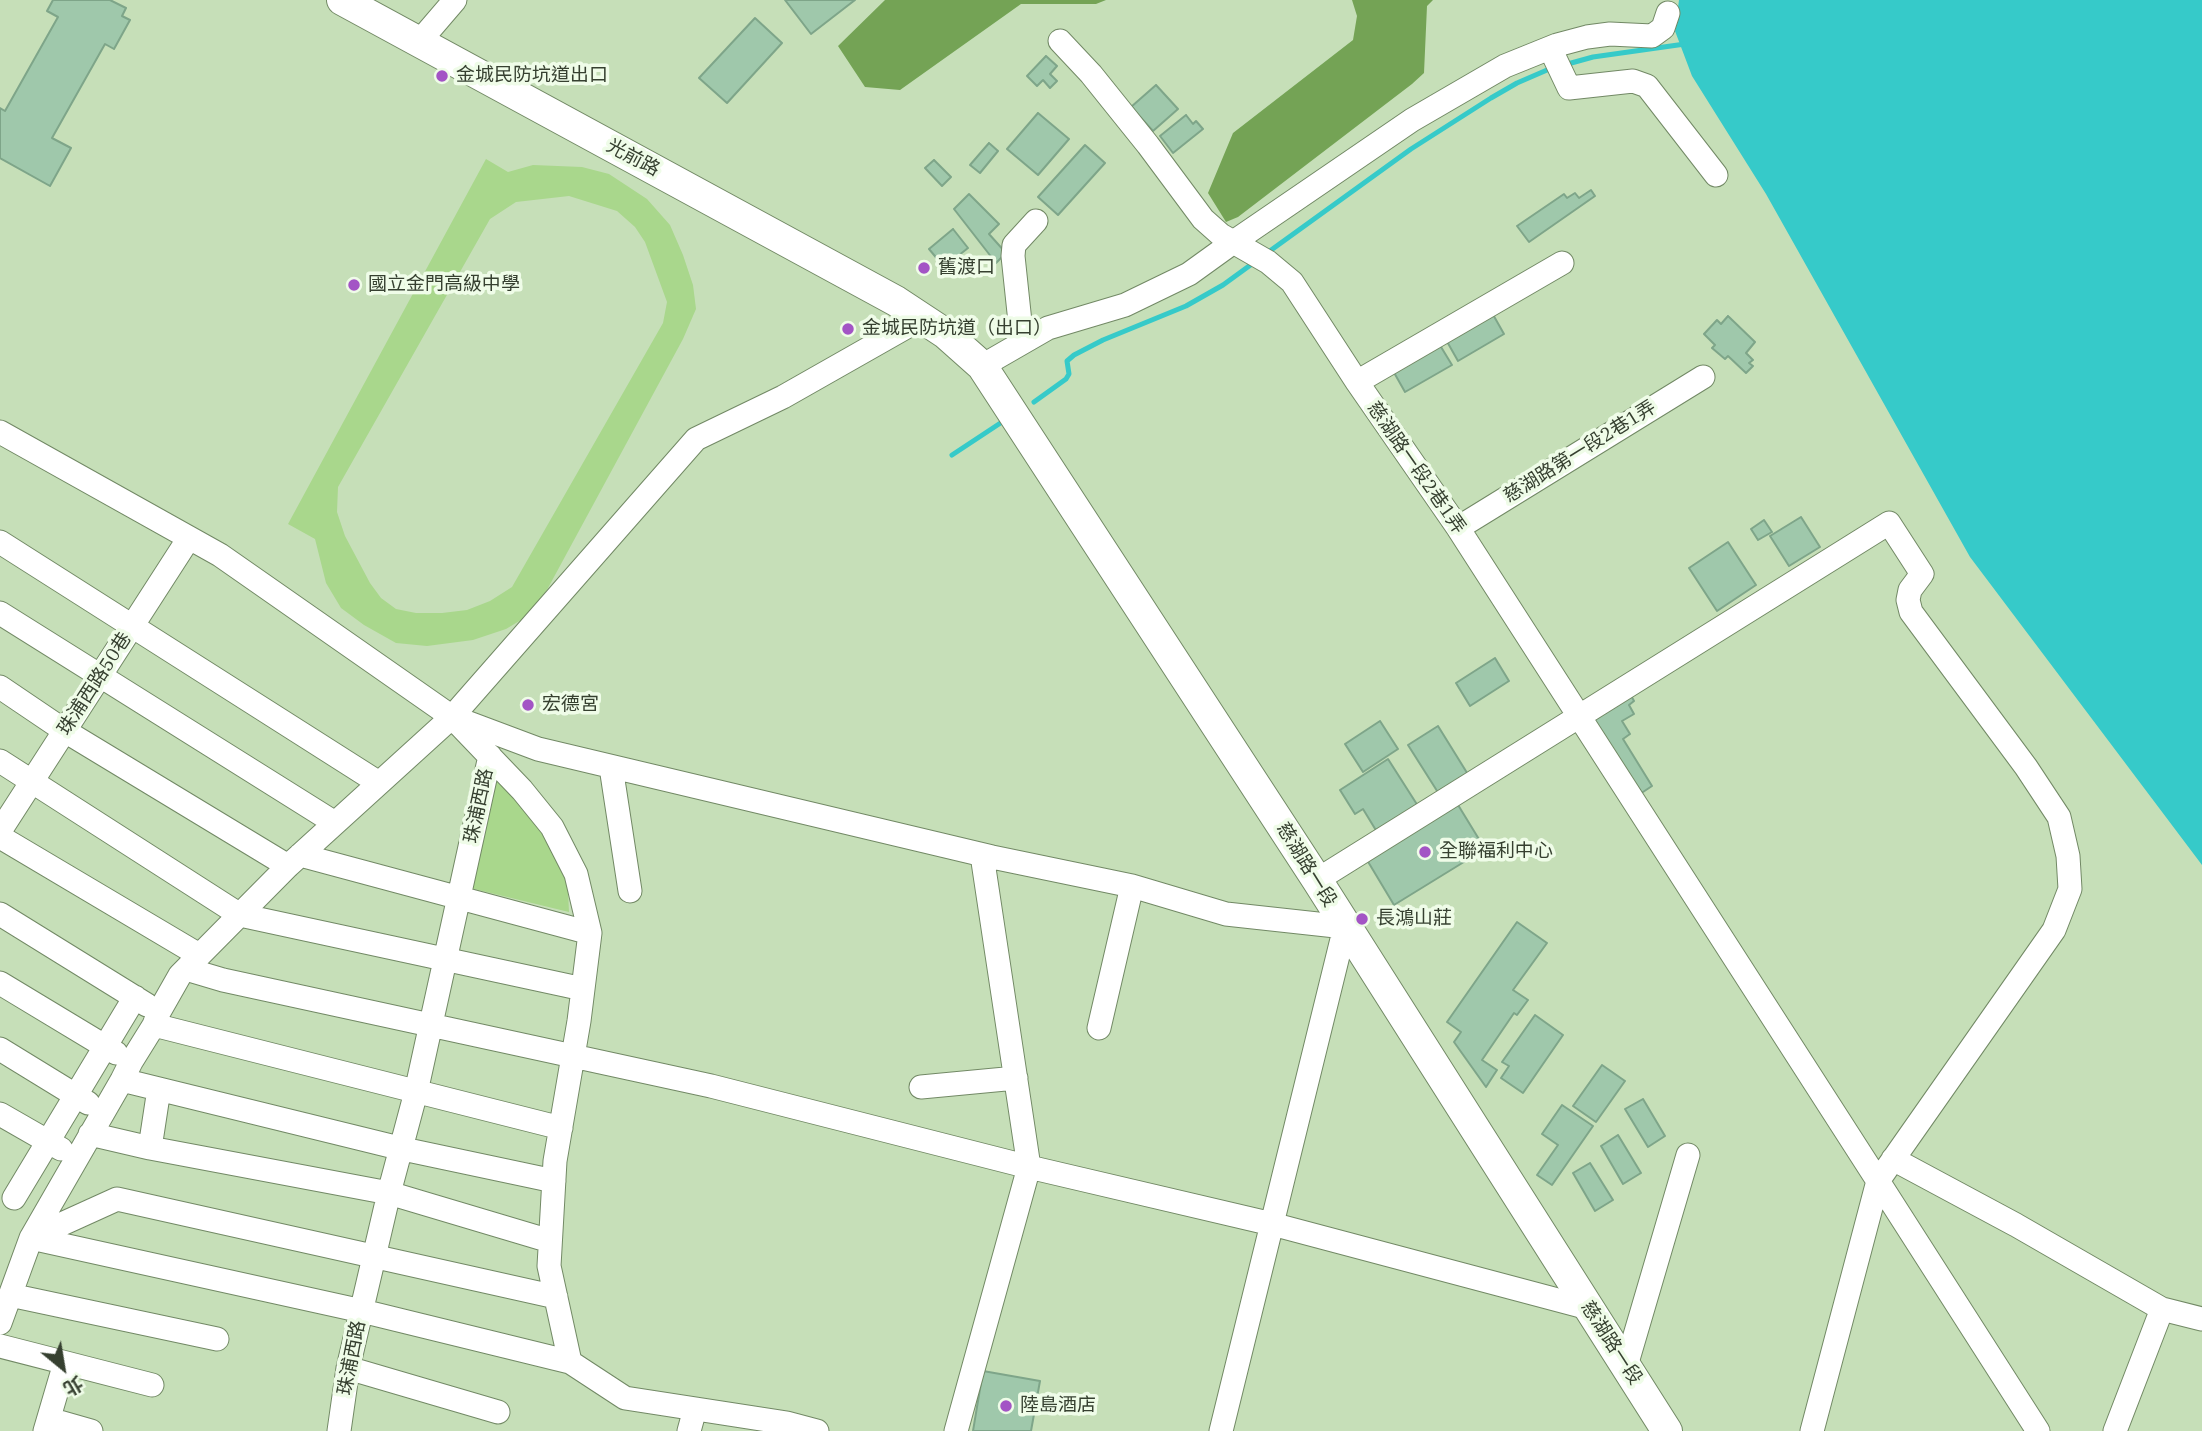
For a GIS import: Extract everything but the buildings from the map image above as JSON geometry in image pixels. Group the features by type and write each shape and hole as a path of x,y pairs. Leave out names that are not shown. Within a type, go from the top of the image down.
{"main road":[{"name":"光前路","path":"342,0 924,317"},
{"name":"慈湖路一段","path":"924,317 982,366 1317,880 1667,1431"}],"street":[{"path":"419,42 455,0"},
{"path":"982,366 1022,341 1063,322 1098,314 1145,297 1238,246 1442,102 1505,66 1587,37 1610,34 1652,36 1663,28 1668,13"},
{"name":"慈湖路一段2巷1弄","path":"1060,41 1091,74 1203,219 1238,246 1268,262 1292,282 1458,528 2038,1431"},
{"path":"1551,50 1564,81 1571,88 1633,81 1647,86 1716,175"},
{"path":"1022,341 1014,246 1036,221"},
{"path":"1357,382 1562,263"},
{"path":"0,1323 8,1284 31,1238 180,975 294,860 452,717 696,439 783,397 924,317"},
{"name":"慈湖路第一段2巷1弄","path":"1458,528 1703,377"},
{"name":"珠浦西路","path":"0,432 220,555 452,717 490,756 431,1027 348,1368 339,1431"},
{"path":"1317,880 1889,523 1922,574 1910,590 1908,600 1911,612 2026,767 2059,817 2068,856 2070,889 2054,930 1878,1181 1812,1431"},
{"name":"珠浦西路50巷","path":"0,834 190,538"},
{"path":"0,542 379,783"},
{"path":"0,613 335,823"},
{"path":"0,687 65,731 294,860 459,897 590,933"},
{"path":"452,717 538,750 982,855 1132,886 1226,914 1345,926 1221,1431"},
{"path":"490,756 552,827 576,874 590,933 554,1181 550,1241 549,1266 569,1362"},
{"path":"0,761 240,915 583,989"},
{"path":"611,767 630,891"},
{"path":"0,834 223,981 711,1086 1030,1167 1272,1224 1588,1308"},
{"path":"956,1431 1030,1167 982,855"},
{"path":"1099,1028 1132,886"},
{"path":"0,914 135,997 157,1018 416,1091 561,1128"},
{"path":"0,983 105,1046 126,1071 159,1089 402,1149 554,1181"},
{"path":"43,1216 7,1194 48,1142 135,997"},
{"path":"0,1049 102,1112"},
{"path":"921,1087 1016,1078"},
{"path":"150,1148 159,1089"},
{"path":"0,1114 76,1158"},
{"path":"90,1134 150,1148 389,1193 550,1241"},
{"path":"1626,1366 1688,1155"},
{"path":"1893,1159 2162,1308 2202,1319"},
{"path":"31,1238 117,1199 556,1297"},
{"path":"31,1238 362,1311 569,1362 625,1398 692,1420 787,1423 817,1431"},
{"path":"8,1284 216,1339"},
{"path":"2115,1431 2162,1308"},
{"path":"0,1346 152,1385"},
{"path":"65,1363 47,1425 91,1431"},
{"path":"348,1368 498,1412"}],"green space":[{"path":"885,0 1106,0 1096,4 1021,4 900,90 865,87 838,46"},
{"path":"1352,0 1433,0 1427,6 1424,73 1238,217 1226,222 1208,193 1233,133 1353,40 1357,16"},
{"path":"486,159 508,172 533,165 582,167 609,174 647,199 670,225 693,285 696,309 683,339 548,588 531,614 506,629 473,640 427,646 396,643 341,608 326,583 315,539 288,524","holes":["569,196 617,211 635,227 645,242 667,302 663,323 512,587 490,601 467,610 416,613 396,609 381,598 370,583 345,536 337,512 338,487 490,219 516,202"]},
{"path":"494,773 539,826 567,871 569,912 470,888"}],"water":[{"path":"1679,0 2202,0 2202,865 1970,557 1766,194 1692,76 1675,31"}],"waterway":[{"path":"1564,65 1593,57 1685,44"},
{"path":"1267,253 1411,149 1517,83 1554,67"},
{"path":"1034,402 1066,379 1069,374 1067,361 1074,355 1103,340 1186,306 1223,285 1256,261"},
{"path":"952,455 1002,422"}],"place":[{"name":"金城民防坑道出口","path":"442,76"},
{"name":"舊渡口","path":"924,268"},
{"name":"國立金門高級中學","path":"354,285"},
{"name":"金城民防坑道（出口）","path":"848,329"},
{"name":"宏德宮","path":"528,705"},
{"name":"全聯福利中心","path":"1425,852"},
{"name":"長鴻山莊","path":"1362,919"},
{"name":"陸島酒店","path":"1006,1406"}]}
